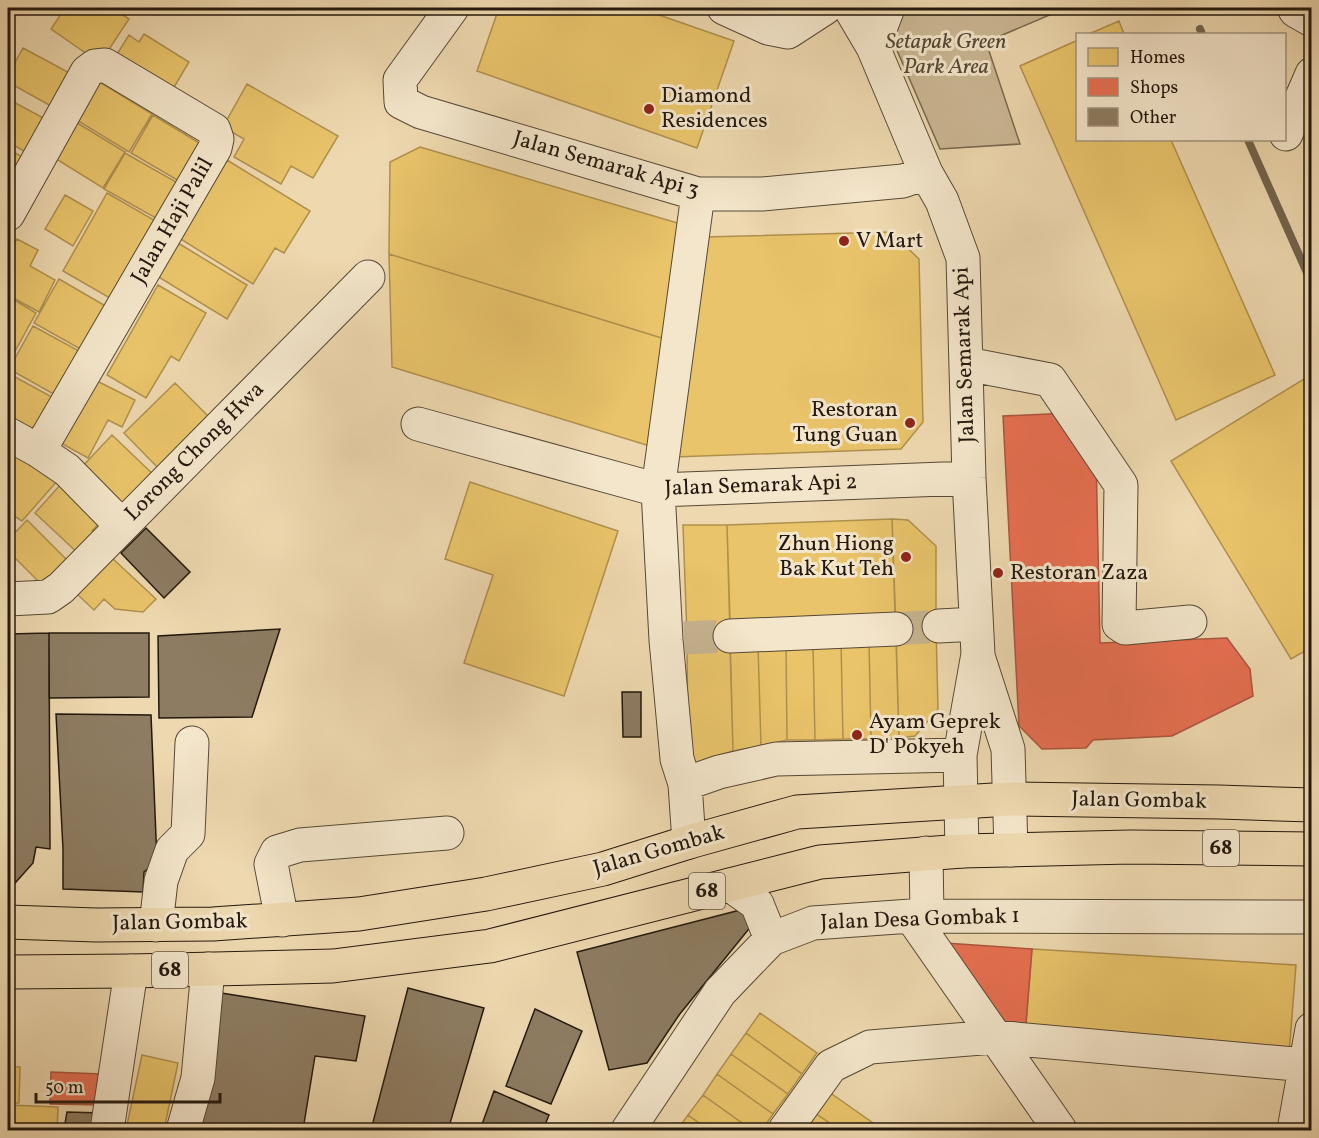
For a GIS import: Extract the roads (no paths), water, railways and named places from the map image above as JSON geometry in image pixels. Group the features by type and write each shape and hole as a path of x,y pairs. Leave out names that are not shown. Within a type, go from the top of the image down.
{"main road":[{"name":"Jalan Gombak","path":"8,922 96,925 213,924 359,914 486,894 603,869 797,812 1010,799 1311,805"},
{"name":"Jalan Gombak","path":"8,972 333,966 490,946 820,862 962,851 1130,847 1311,849"},
{"path":"96,925 116,971"}],"street":[{"name":"Jalan Semarak Api 3","path":"452,8 400,80 402,102 420,112 698,194 762,194 903,181 926,173"},
{"path":"724,8 768,28 788,32 829,8"},
{"name":"Jalan Semarak Api","path":"829,8 873,47 926,173 942,201 963,258 969,478 977,639 960,755 962,851"},
{"path":"873,47 888,8"},
{"path":"1294,8 1311,20"},
{"name":"Jalan Haji Palil","path":"8,214 87,72 95,66 105,64 213,130 217,139 215,148 39,451"},
{"path":"1286,134 1311,74"},
{"path":"689,842 685,784 677,759 675,639 658,490 698,194"},
{"name":"Lorong Chong Hwa","path":"8,599 48,597 61,588 368,277"},
{"path":"967,364 1050,381 1121,485 1119,624 1125,628 1190,622"},
{"name":"Jalan Semarak Api 2","path":"418,424 658,490 969,478"},
{"path":"8,434 67,470 122,526"},
{"path":"939,626 977,639"},
{"path":"730,636 830,636 896,629"},
{"name":"Jalan Semarak Api","path":"977,639 1008,749 1011,850"},
{"path":"156,925 161,881 172,850 188,834 192,743"},
{"path":"685,784 719,772 776,759 960,755"},
{"path":"282,920 271,864 277,852 300,845 447,833"},
{"path":"926,853 919,916 994,1037 1060,1131"},
{"path":"730,885 757,904 771,939"},
{"name":"Jalan Desa Gombak 1","path":"628,1131 720,992 771,939 813,922 919,916 1311,917"},
{"path":"183,1131 198,1078 208,969"},
{"path":"107,1131 116,971"},
{"path":"1294,1131 1311,1029"},
{"path":"785,1131 831,1066 870,1047 994,1037 1306,1065"}],"waterway":[{"path":"1200,29 1202,33"},
{"path":"1248,141 1312,284"}],"tunnel":[{"path":"896,629 939,626"},
{"path":"684,638 730,636"}],"place":[{"name":"Diamond Residences","path":"649,109"},
{"name":"V Mart","path":"844,241"},
{"name":"Restoran Tung Guan","path":"910,423"},
{"name":"Zhun Hiong Bak Kut Teh","path":"906,557"},
{"name":"Restoran Zaza","path":"998,573"},
{"name":"Ayam Geprek D' Pokyeh","path":"857,735"}],"park label":[{"name":"Setapak Green Park Area","path":"946,54"}]}
